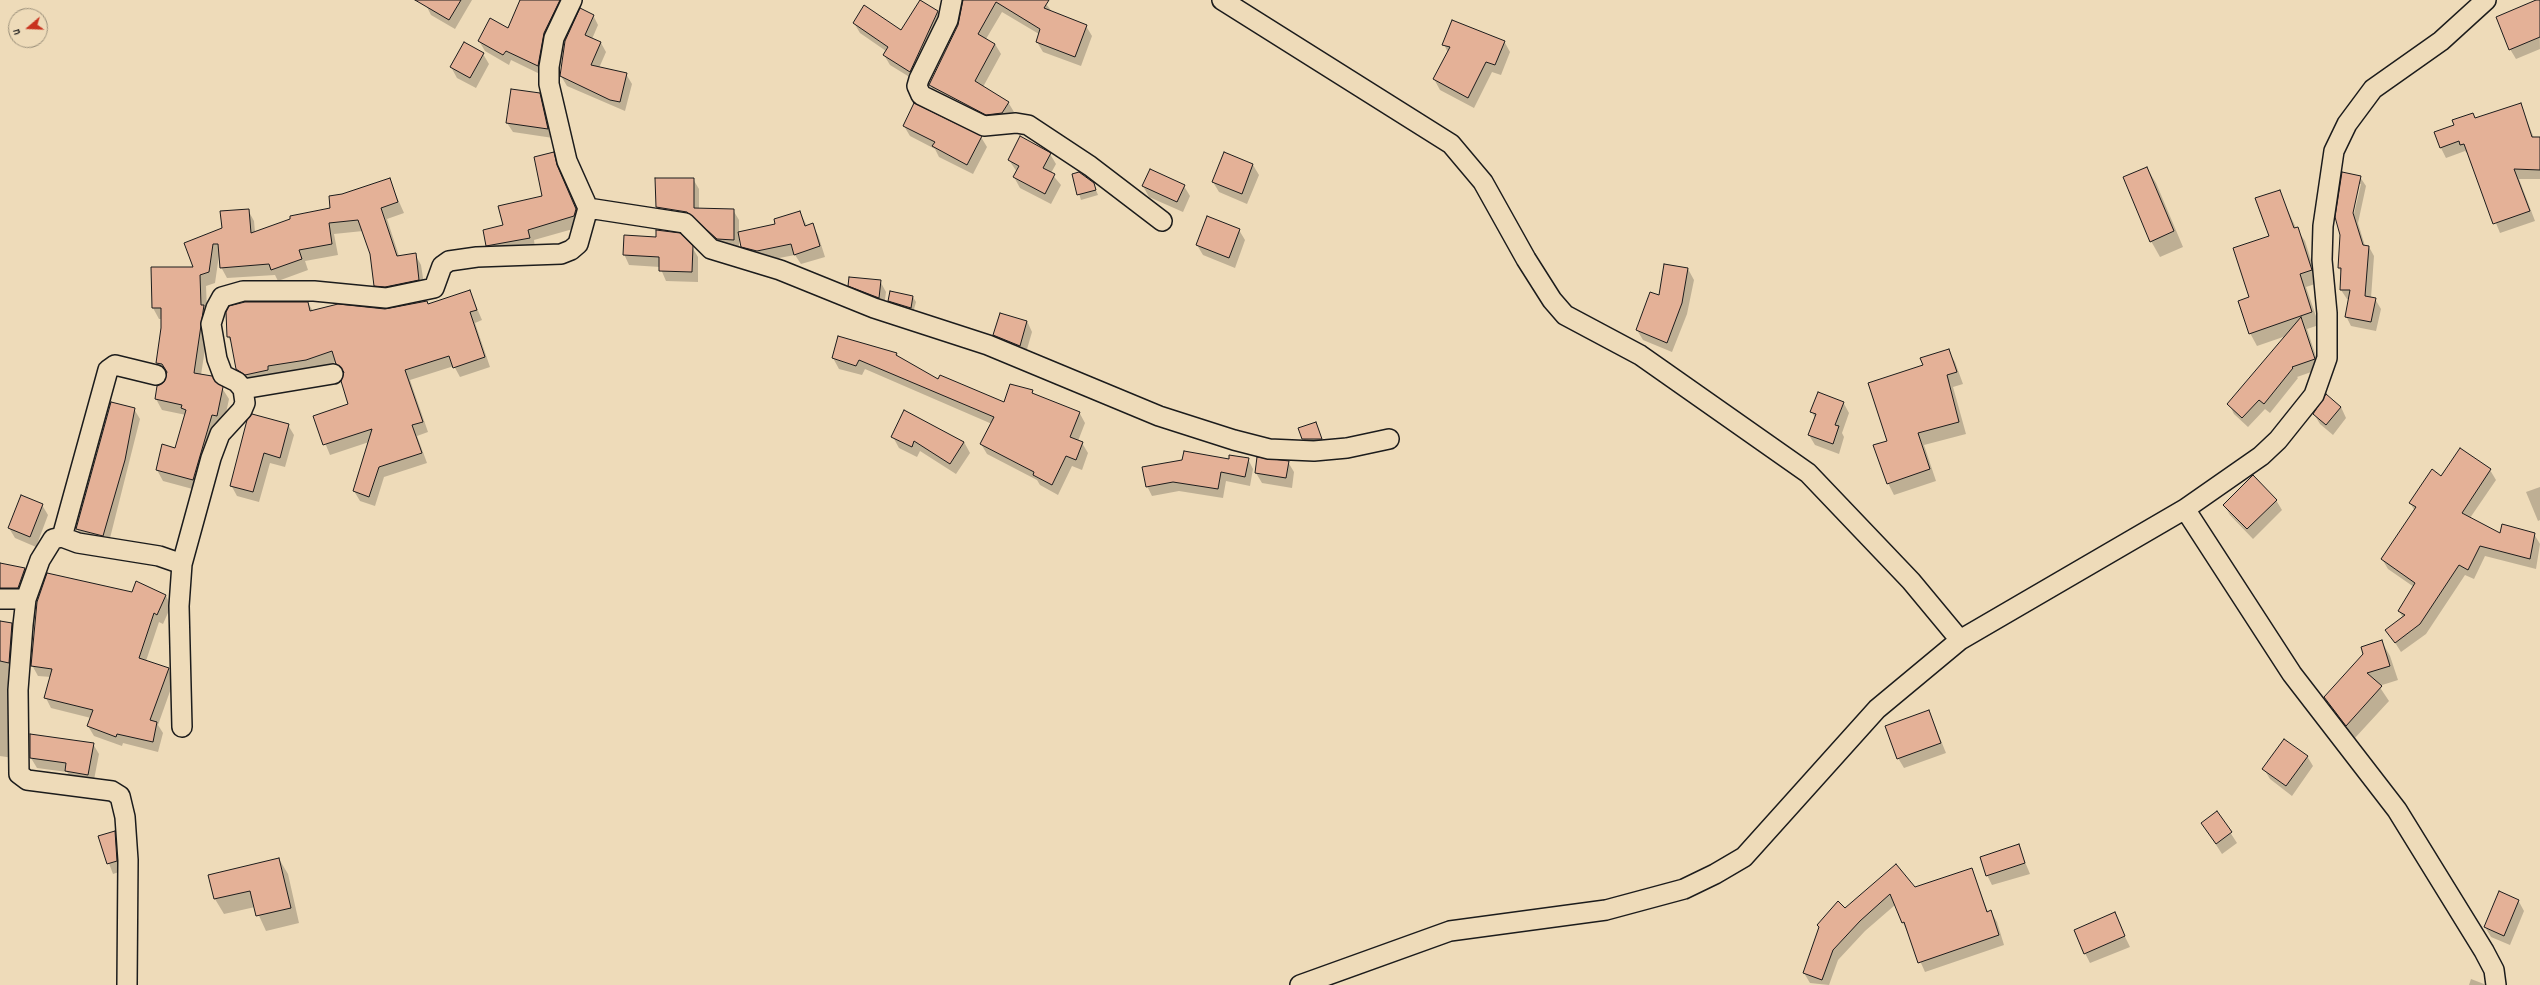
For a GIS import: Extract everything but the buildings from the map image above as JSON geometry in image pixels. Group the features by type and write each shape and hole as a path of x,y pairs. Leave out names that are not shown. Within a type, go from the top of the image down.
{"street":[{"path":"182,727 179,606 182,564 211,458 220,434 242,410 245,403 243,389 237,382 223,375 217,359 211,324 222,297 242,291 290,291 386,298 434,288 442,266 449,262 477,257 550,256 571,250 578,244 588,208 567,161 549,84 549,67 554,38 572,0"},
{"path":"952,0 948,20 919,79 917,86 921,95 984,126 1016,123 1028,125 1090,166 1162,221"},
{"path":"1222,0 1451,144 1484,182 1526,259 1552,300 1565,315 1640,354 1808,473 1911,581 1960,640"},
{"path":"1300,985 1450,931 1606,910 1684,889 1715,874 1744,857 1877,709 1960,640 2185,509 2261,456 2278,440 2314,395 2320,382 2327,358 2328,337 2322,260 2323,226 2334,151 2347,124 2373,89 2441,41 2486,0"},
{"path":"588,208 685,223 711,249 780,270 874,308 988,345 1159,416 1234,440 1269,449 1314,451 1347,448 1389,439"},
{"path":"62,537 108,370 115,365 156,375"},
{"path":"243,389 333,374"},
{"path":"2185,509 2292,674 2397,810 2484,951 2494,970 2496,985"},
{"path":"127,985 128,860 125,817 120,796 112,791 27,780 20,774 18,690 26,600 48,544 53,539 62,537 78,543 152,554 182,564"},
{"path":"0,599 26,600"}]}
